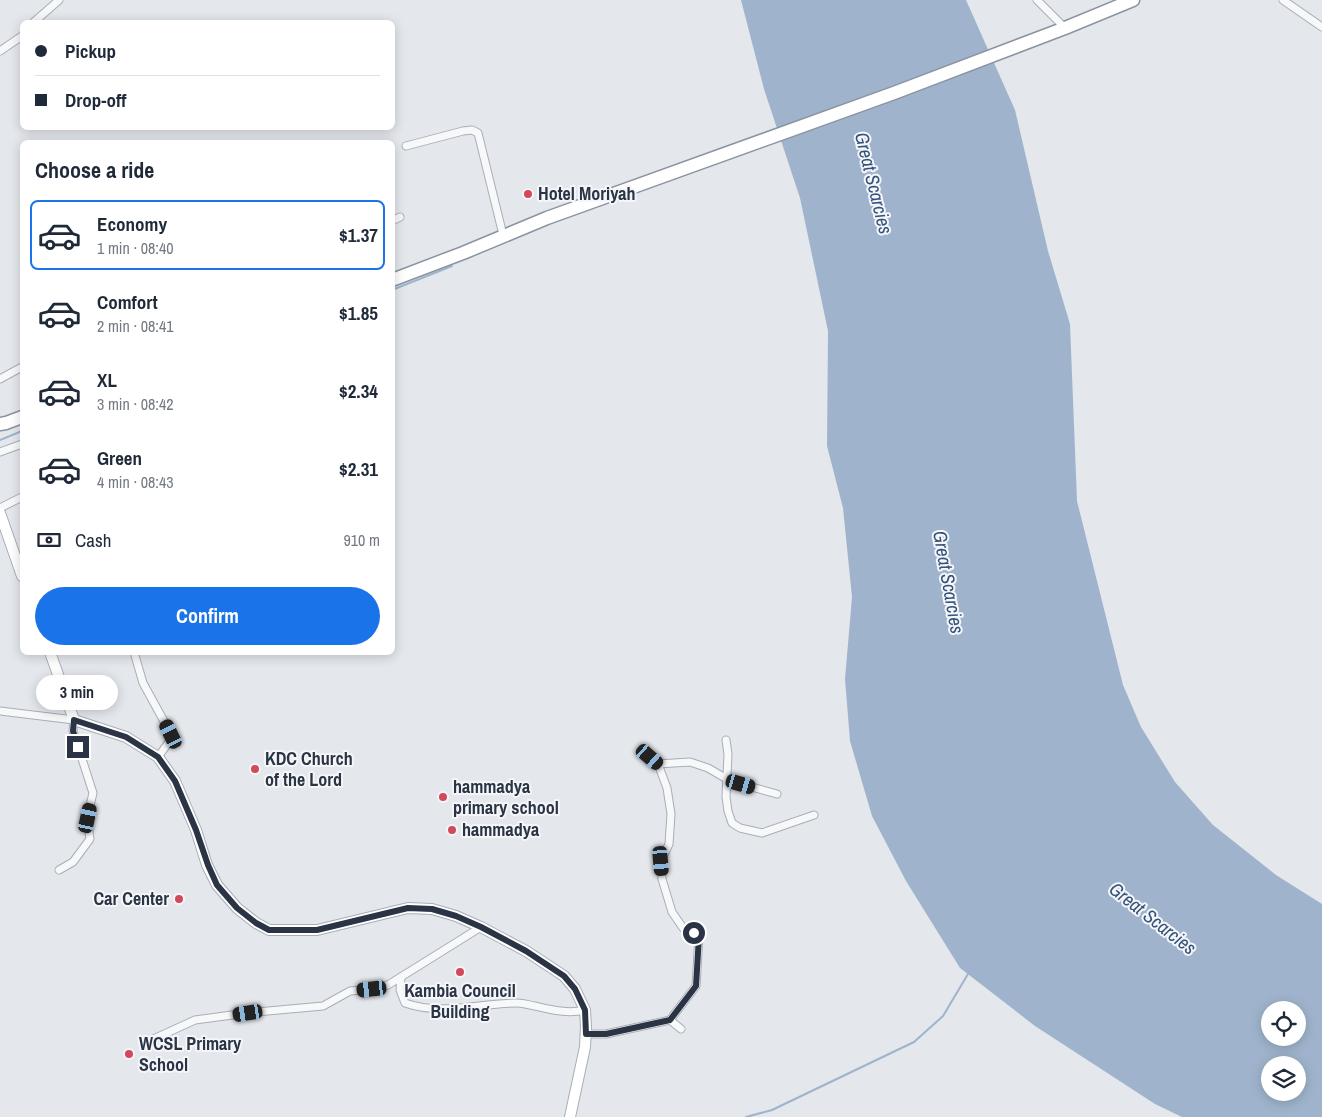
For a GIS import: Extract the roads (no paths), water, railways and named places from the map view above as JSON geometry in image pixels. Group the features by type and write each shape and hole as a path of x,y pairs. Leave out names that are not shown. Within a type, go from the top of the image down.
{"highway":[{"path":"395,279 464,253 547,218 894,93 1133,0"},
{"path":"2,425 20,418"}],"main road":[{"path":"1,517 20,570"},
{"path":"51,655 74,720 126,737 158,757 175,781 217,885 237,908 256,923 269,930 317,930 408,908 432,909 456,916 481,927 526,951 564,976 575,989 585,1010 585,1048 570,1117"}],"street":[{"path":"36,20 58,0"},
{"path":"1037,0 1065,28"},
{"path":"1283,0 1322,27"},
{"path":"0,51 20,37"},
{"path":"406,146 463,131 472,130 478,133 503,235"},
{"path":"395,220 400,217"},
{"path":"0,379 20,368"},
{"path":"0,452 20,445"},
{"path":"0,508 20,498"},
{"path":"135,655 143,683 171,734 169,742 158,757"},
{"path":"0,711 74,720 73,731 93,793 88,818 90,839 73,862 59,870"},
{"path":"726,740 728,754 726,797 732,823 740,828 762,832 814,815"},
{"path":"586,1034 606,1034 670,1020 696,986 699,936 683,928 672,912 662,879 661,861 669,844 671,814 667,788 658,764 650,757"},
{"path":"658,764 690,762 708,768 727,779 777,794"},
{"path":"149,1040 195,1020 323,1006 350,992 388,985 481,927"},
{"path":"401,977 400,990 405,1003 419,1008 444,1010 518,1003 574,1013 585,1010"},
{"path":"670,1020 681,1029"}],"water":[{"name":"Great Scarcies","path":"741,0 966,0 1015,110 1048,251 1070,324 1077,501 1123,685 1141,727 1175,782 1213,825 1276,875 1322,904 1322,1117 1182,1117 1155,1104 1035,1026 960,968 906,881 872,816 850,741 845,679 852,597 843,508 827,446 828,331 800,198 764,89"}],"waterway":[{"path":"395,289 452,266"},
{"path":"0,440 20,432"},
{"path":"746,1117 772,1110 914,1042 943,1016 968,974"}],"place":[{"name":"Hotel Moriyah","path":"528,194"},
{"name":"KDC Church of the Lord","path":"255,769"},
{"name":"hammadya primary school","path":"443,797"},
{"name":"hammadya","path":"452,830"},
{"name":"Car Center","path":"179,899"},
{"name":"Kambia Council Building","path":"460,972"},
{"name":"WCSL Primary School","path":"129,1054"}]}
